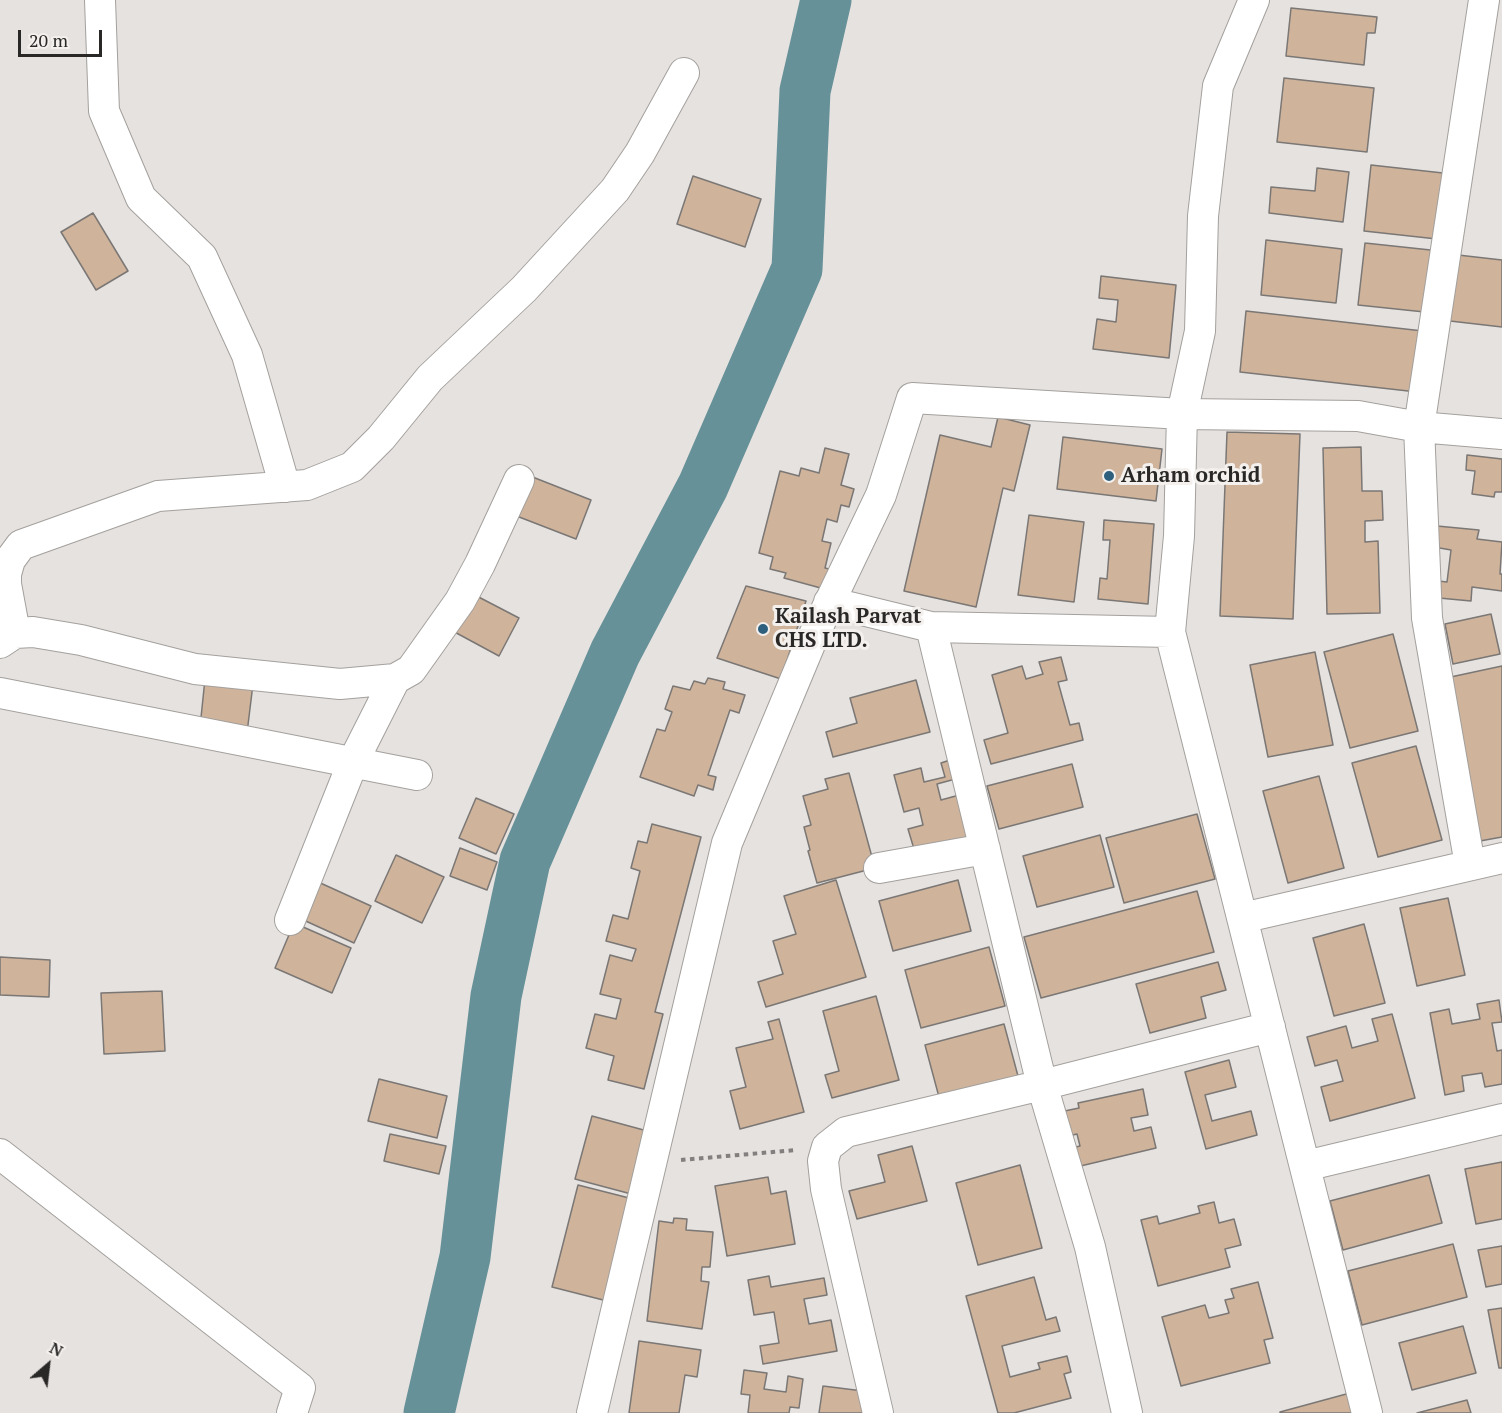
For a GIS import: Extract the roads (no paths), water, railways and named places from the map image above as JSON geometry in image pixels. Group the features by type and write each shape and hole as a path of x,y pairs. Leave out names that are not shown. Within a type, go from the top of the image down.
{"street":[{"path":"100,0 104,111 141,198 202,257 247,355 285,487"},
{"path":"1254,0 1218,86 1203,216 1200,331 1182,414 1179,536 1170,632 1367,1413"},
{"path":"1470,865 1427,618 1419,427 1484,0"},
{"path":"519,480 460,601 411,670 395,679 340,684 195,669 81,640 33,632 7,638 6,574 10,560 21,545 158,496 307,485 352,466 381,438 430,378 524,289 615,190 640,153 684,74"},
{"path":"592,1413 727,843 813,637 881,495 912,398 1182,414 1358,416 1419,427 1502,434"},
{"path":"829,602 931,627 1170,632"},
{"path":"931,627 1042,1085 1090,1247 1127,1413"},
{"path":"290,920 353,762 395,679"},
{"path":"0,693 417,775"},
{"path":"879,868 985,849"},
{"path":"1242,918 1502,858"},
{"path":"878,1413 826,1189 823,1161 827,1147 846,1132 1270,1027"},
{"path":"1305,1166 1502,1119"},
{"path":"0,1154 300,1388 292,1413"}],"waterway":[{"path":"429,1413 465,1257 496,996 525,861 615,653 703,486 797,269 805,91 826,0"}],"place":[{"name":"Arham orchid","path":"1109,476"},
{"name":"Kailash Parvat CHS LTD.","path":"763,629"}]}
